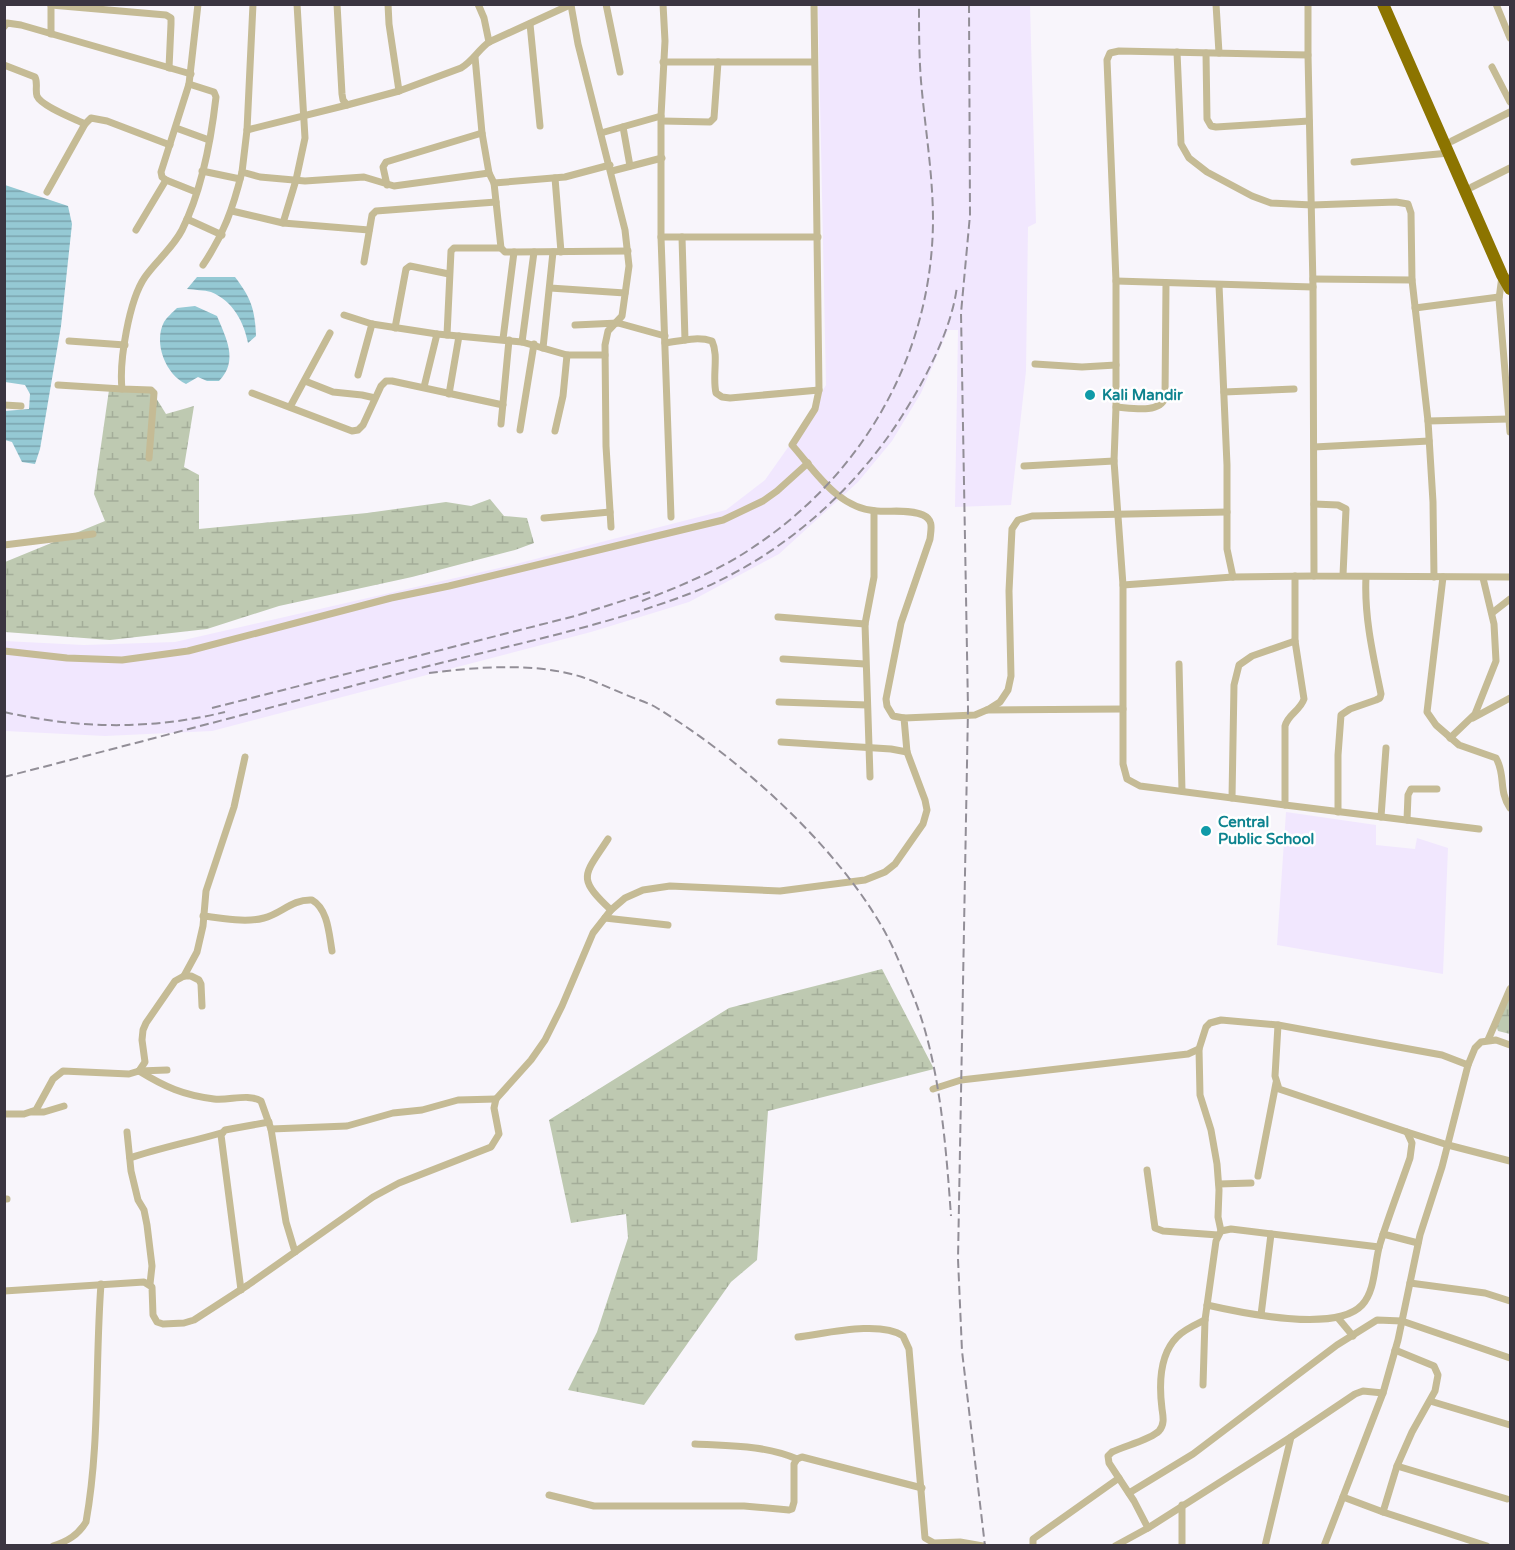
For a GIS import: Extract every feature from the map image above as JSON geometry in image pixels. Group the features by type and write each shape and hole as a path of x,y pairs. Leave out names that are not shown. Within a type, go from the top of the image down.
{"highway":[{"path":"1383,4 1450,147 1472,187 1510,289"},
{"path":"1391,4 1506,275"}],"street":[{"path":"196,192 166,180 162,177 161,172 189,84 198,4"},
{"path":"203,265 222,235 232,211 241,176 247,130 253,4"},
{"path":"283,223 304,145 297,4"},
{"path":"338,4 342,94 347,105"},
{"path":"388,4 399,91"},
{"path":"478,4 484,18 489,42"},
{"path":"606,4 620,72"},
{"path":"663,4 661,237 671,517"},
{"path":"814,4 819,390 815,409 792,444 837,495 857,507 874,511 914,513 929,519 932,526 930,539 901,623 888,686 887,706 893,716 904,718 968,716 1000,702 1008,690 1011,676 1009,591 1012,530 1014,523 1023,517 1227,512"},
{"path":"1216,4 1218,53"},
{"path":"1308,4 1313,283 1314,576"},
{"path":"1496,4 1510,38"},
{"path":"51,34 51,5 166,15 171,18 168,68"},
{"path":"247,130 399,91 461,68 489,42 571,5 578,44 611,168 628,251 622,316 618,323 608,331 605,345 606,446 611,527"},
{"path":"4,27 8,23 14,23 191,74"},
{"path":"530,24 540,126"},
{"path":"1308,55 1119,51 1110,53 1107,60 1116,281 1114,461 1123,585 1123,764 1127,779 1140,786 1479,829"},
{"path":"1177,52 1181,144 1189,158 1207,172 1271,203 1312,205 1396,202 1408,204 1412,280 1428,421 1433,502 1434,577"},
{"path":"1206,53 1207,119 1211,126 1309,121"},
{"path":"475,57 482,133 489,173 494,183 501,248 505,252 628,251"},
{"path":"663,62 813,62"},
{"path":"601,133 661,118 710,122 714,118 718,62"},
{"path":"4,65 35,77 37,95 42,102 85,124"},
{"path":"1492,67 1510,102"},
{"path":"122,389 129,316 138,288 173,244 187,219 209,140 216,97 214,92 189,84"},
{"path":"1354,162 1450,147 1510,112"},
{"path":"47,192 85,124 91,118 107,121 170,145"},
{"path":"623,127 630,166"},
{"path":"176,128 209,140"},
{"path":"387,184 383,167 386,162 482,133"},
{"path":"494,183 555,178 630,166 662,158"},
{"path":"1472,187 1510,168"},
{"path":"202,171 316,181 364,177 403,186 489,173"},
{"path":"555,178 561,252"},
{"path":"136,230 166,180"},
{"path":"364,262 372,215 382,209 496,202"},
{"path":"232,211 283,223 369,230"},
{"path":"187,219 222,235"},
{"path":"661,237 818,237"},
{"path":"682,237 685,340"},
{"path":"447,335 451,251 454,248 501,248"},
{"path":"501,424 514,252"},
{"path":"522,342 534,252"},
{"path":"543,348 553,252"},
{"path":"395,327 406,269 415,267 449,274"},
{"path":"1506,275 1499,297 1509,397 1510,432"},
{"path":"1116,281 1219,285 1412,280"},
{"path":"1116,407 1156,408 1163,404 1167,390 1166,283"},
{"path":"1219,285 1227,549 1233,577"},
{"path":"550,288 625,293"},
{"path":"1415,308 1499,297"},
{"path":"344,315 372,324 437,334 534,344 567,355 605,355"},
{"path":"575,325 618,323 665,340 705,339 712,341 714,385 716,393 722,398 819,390"},
{"path":"358,375 372,324"},
{"path":"290,407 330,333"},
{"path":"424,387 437,334"},
{"path":"449,394 459,336"},
{"path":"69,341 125,345"},
{"path":"520,430 534,344"},
{"path":"555,431 563,396 567,355"},
{"path":"1035,364 1082,367 1116,365"},
{"path":"305,381 333,392 375,398"},
{"path":"252,393 352,431 358,430 363,425 381,386 386,381 503,405"},
{"path":"58,385 151,390 154,393 149,458"},
{"path":"1224,392 1294,389"},
{"path":"4,405 21,406"},
{"path":"1428,421 1509,419"},
{"path":"1314,447 1429,441"},
{"path":"1024,466 1114,461"},
{"path":"4,651 122,660 188,651 379,600 449,586 723,520 763,501 808,463"},
{"path":"1314,504 1338,505 1346,509 1343,575"},
{"path":"870,777 865,624 874,577 874,511"},
{"path":"544,518 610,512"},
{"path":"4,545 93,534"},
{"path":"1123,585 1233,577 1343,575 1434,577 1485,584 1510,577"},
{"path":"1285,805 1285,726 1288,718 1300,708 1304,699 1295,641 1295,576"},
{"path":"1338,812 1341,715 1350,709 1380,698 1381,694 1372,655 1365,594 1366,577"},
{"path":"1442,579 1427,712 1436,725 1465,749 1496,758 1500,766 1503,794 1510,808"},
{"path":"1471,719 1480,703 1496,661 1496,635 1485,584"},
{"path":"1492,613 1510,599"},
{"path":"778,617 865,624"},
{"path":"1232,798 1234,685 1239,665 1252,656 1295,641"},
{"path":"783,659 866,664"},
{"path":"1179,664 1182,791"},
{"path":"1450,738 1471,719 1510,698"},
{"path":"779,702 867,705"},
{"path":"986,710 1123,709"},
{"path":"127,1132 138,1200 144,1210 147,1225 152,1266 150,1284 153,1314 157,1322 163,1324 194,1320 241,1290 372,1197 399,1183 491,1147 499,1134 494,1108 496,1099 531,1060 545,1040 593,933 611,910 625,898 643,890 670,886 780,891 865,880 885,872 894,864 926,817 925,800 907,752 904,718"},
{"path":"781,742 907,752"},
{"path":"1381,817 1386,748"},
{"path":"139,1071 145,1062 142,1040 146,1023 170,986 184,976 197,952 206,891 234,807 245,757"},
{"path":"1502,780 1510,775"},
{"path":"1407,820 1408,795 1412,789 1437,789"},
{"path":"608,839 587,870 586,879 595,895 611,910"},
{"path":"203,916 248,920 264,918 298,901 312,900 321,908 327,923 332,951"},
{"path":"605,918 668,925"},
{"path":"184,976 191,976 199,980 202,1006"},
{"path":"1488,1040 1510,989"},
{"path":"1203,1385 1205,1320 1219,1233 1219,1184 1213,1138 1200,1095 1199,1049 1206,1027 1215,1020 1278,1025 1432,1053 1468,1065"},
{"path":"1258,1176 1276,1083 1278,1025"},
{"path":"1324,1545 1383,1393 1402,1321 1418,1242 1448,1145 1468,1065 1476,1048 1482,1042 1488,1040 1510,1045"},
{"path":"933,1089 960,1080 1188,1054 1199,1049"},
{"path":"32,1112 38,1106 53,1079 63,1071 129,1074 139,1071 167,1070"},
{"path":"139,1071 167,1088 196,1096 226,1100 255,1098 264,1106 270,1126 286,1222 295,1252"},
{"path":"1276,1083 1279,1089 1288,1094 1448,1145 1510,1161"},
{"path":"130,1158 164,1147 184,1144 225,1130 270,1126 347,1126 393,1113 422,1110 458,1100 496,1099"},
{"path":"4,1114 44,1112 64,1107"},
{"path":"1207,1305 1261,1315 1308,1320 1338,1318 1355,1311 1366,1299 1383,1234 1410,1158 1412,1143 1407,1132"},
{"path":"221,1133 241,1290"},
{"path":"1148,1170 1155,1228 1163,1231 1219,1233 1231,1229 1379,1247"},
{"path":"1219,1184 1251,1183"},
{"path":"1261,1315 1271,1234"},
{"path":"1383,1234 1418,1242"},
{"path":"4,1291 100,1284 142,1282 150,1284"},
{"path":"1410,1283 1485,1293 1510,1301"},
{"path":"53,1545 70,1539 80,1532 88,1514 98,1408 100,1284"},
{"path":"1338,1318 1353,1336"},
{"path":"1148,1528 1110,1463 1110,1454 1153,1436 1161,1429 1163,1422 1160,1391 1162,1371 1169,1347 1186,1330 1205,1320"},
{"path":"1129,1493 1193,1454 1337,1345 1377,1320 1402,1321 1510,1358"},
{"path":"798,1337 864,1329 885,1330 903,1336 909,1349 925,1535 930,1544 960,1542 983,1545"},
{"path":"1383,1512 1397,1467 1412,1432 1430,1401 1438,1379 1437,1371 1427,1363 1395,1350"},
{"path":"1115,1545 1129,1542 1182,1504 1291,1437 1355,1394 1363,1391 1383,1393"},
{"path":"1430,1401 1510,1425"},
{"path":"1265,1545 1291,1437"},
{"path":"695,1444 755,1447 922,1488"},
{"path":"549,1494 594,1506 744,1506 789,1510 792,1509 794,1502 794,1466 797,1459"},
{"path":"1397,1467 1507,1499"},
{"path":"1030,1544 1033,1539 1119,1478"},
{"path":"1343,1497 1487,1545"},
{"path":"1182,1504 1182,1545"}],"shaded area":[{"path":"818,5 1030,5 1036,223 1028,227 1026,371 1011,505 955,507 958,330 948,330 921,393 892,441 858,482 779,554 689,602 591,632 212,731 105,736 5,731 4,641 84,645 175,642 512,565 726,510 765,480 796,436 826,385"},
{"path":"1286,812 1376,825 1376,845 1415,849 1417,838 1448,848 1443,974 1277,945"}],"green space":[{"path":"109,390 153,393 166,414 194,406 184,467 199,475 199,529 367,513 446,502 471,506 490,499 504,516 527,518 534,543 412,577 279,606 207,629 110,640 5,632 5,562 105,521 94,494"},
{"path":"882,969 934,1069 768,1111 757,1260 731,1282 644,1405 568,1390 597,1332 628,1238 626,1214 571,1223 549,1120 729,1008"},
{"path":"1510,982 1510,1034 1498,1031 1495,1022"}],"water":[{"path":"5,185 68,206 72,224 61,326 40,449 35,464 22,462 12,442 5,440 5,411 29,409 30,394 25,385 5,382"},
{"path":"197,277 235,277 251,304 256,336 248,343 244,327 236,313 219,296 208,291 187,289"},
{"path":"195,306 217,316 227,341 230,357 225,373 219,381 207,381 198,377 186,384 179,380 163,358 160,339 164,322 177,308"}],"railway":[{"path":"642,601 726,564 792,518 827,485 858,448 884,407 905,364 920,318 929,271 933,221 920,72 919,4"},
{"path":"969,4 970,215 961,313 968,709 958,1259 962,1351 985,1546"},
{"path":"4,777 614,619 686,595 718,581 780,545 835,499 860,473 902,416 928,370 950,319 957,286"},
{"path":"212,708 575,616 650,592"},
{"path":"429,673 506,667 545,669 582,677 649,704 721,752 784,807 814,837 865,900 885,932 914,998 923,1023 936,1077 944,1134 951,1216"},
{"path":"4,712 60,722 115,725 170,722 225,712"}],"place":[{"name":"Kali Mandir","path":"1090,395"},
{"name":"Central Public School","path":"1206,831"}]}
